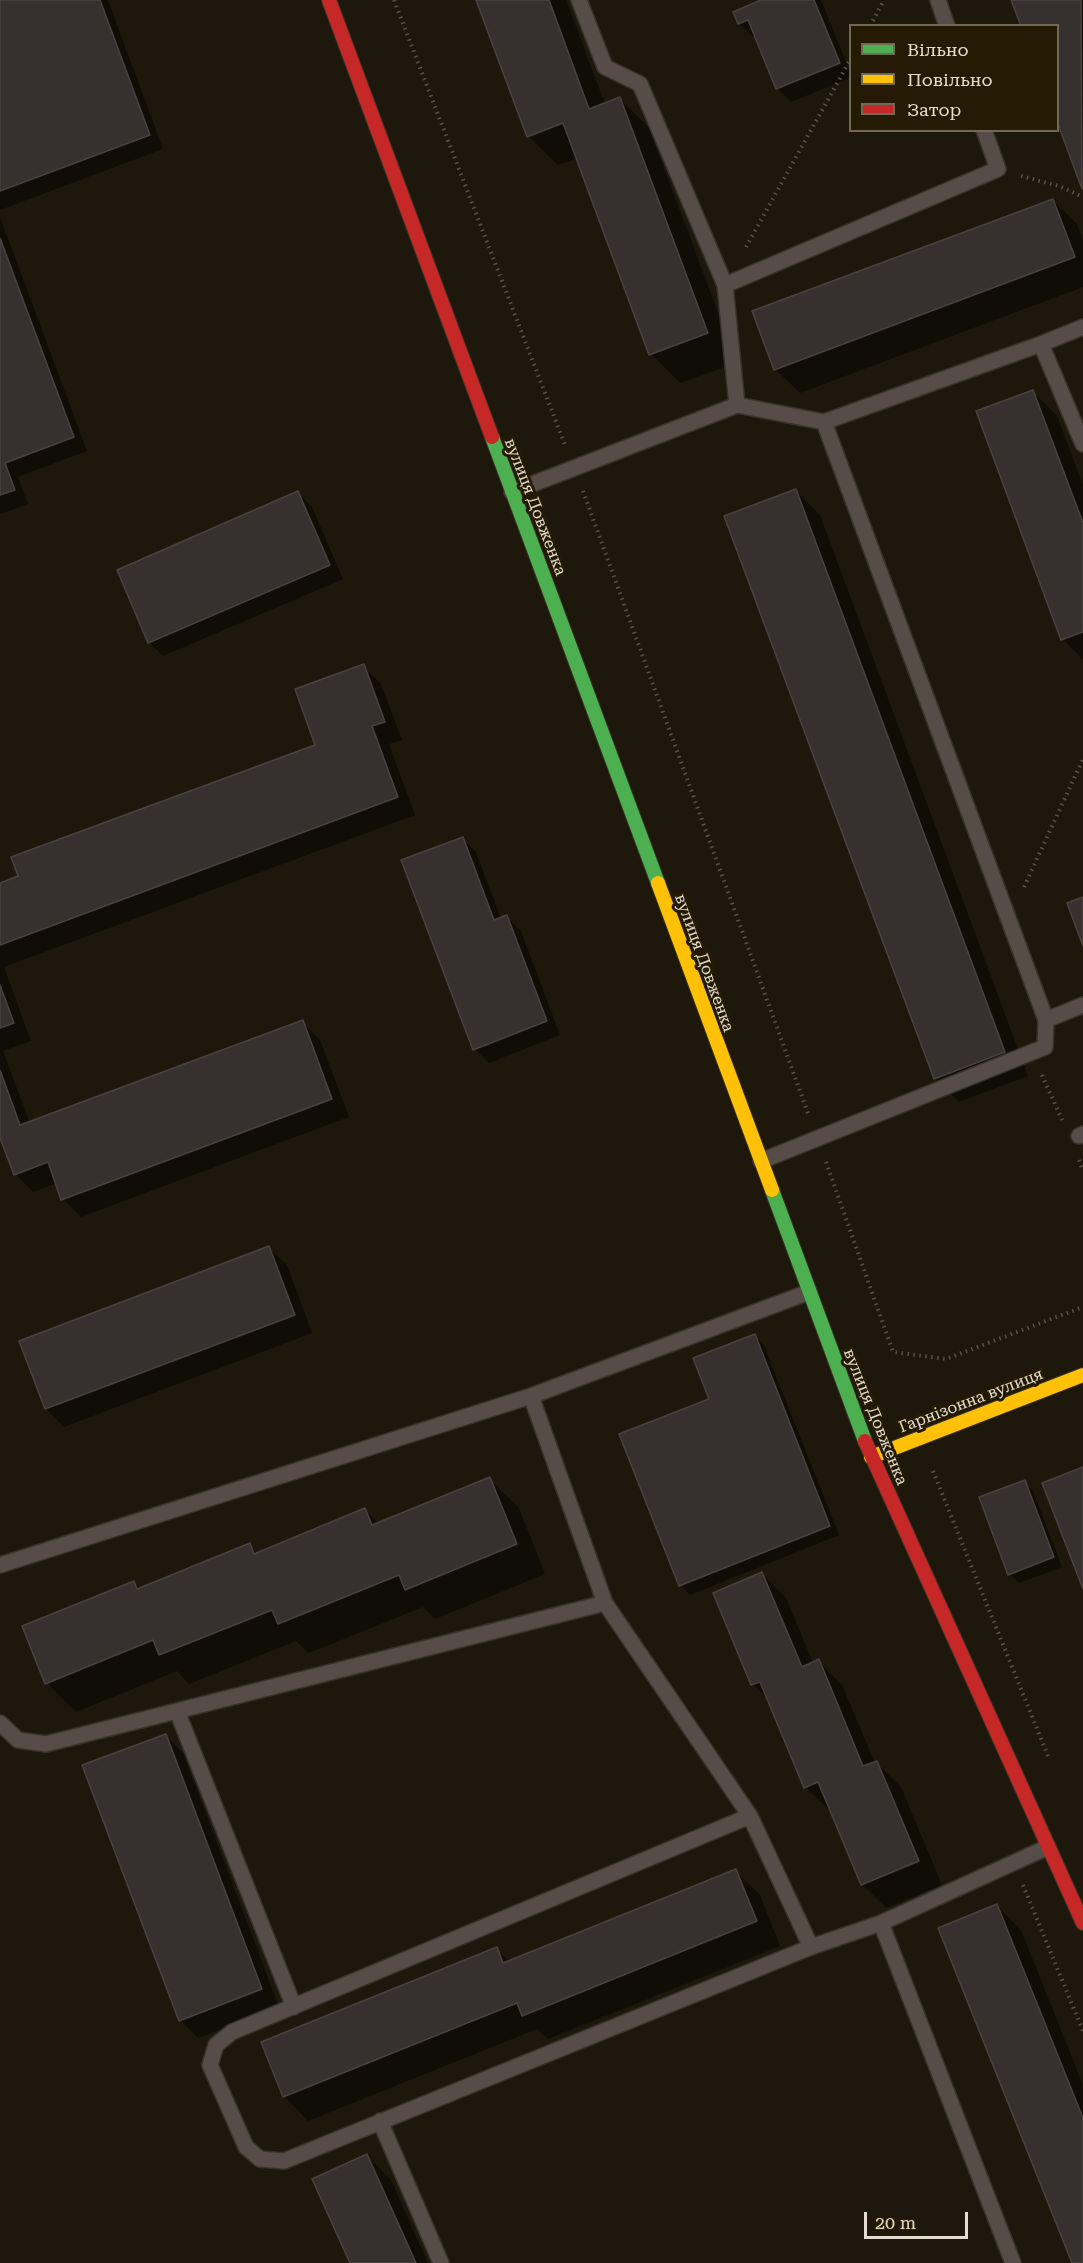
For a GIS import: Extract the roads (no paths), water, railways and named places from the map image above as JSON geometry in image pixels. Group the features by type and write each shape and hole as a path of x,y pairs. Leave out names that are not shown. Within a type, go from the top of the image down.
{"street":[{"name":"вулиця Довженка","path":"329,0 871,1457 1083,1923"},
{"name":"Гарнізонна вулиця","path":"871,1457 1083,1375"}],"lane":[{"path":"579,0 605,67 640,84 725,285 737,405"},
{"path":"938,0 946,24"},
{"path":"725,285 998,169 985,132"},
{"path":"512,492 737,405 824,422 1083,327"},
{"path":"1041,344 1083,444"},
{"path":"760,1161 1045,1047 1046,1020 824,422"},
{"path":"1046,1020 1083,1005"},
{"path":"0,1565 531,1396 809,1292"},
{"path":"531,1396 605,1603 750,1816 811,1947"},
{"path":"0,1723 18,1740 46,1744 605,1603"},
{"path":"177,1711 294,2007"},
{"path":"750,1816 232,2032 216,2045 210,2065 246,2147 260,2159 284,2161 811,1947 881,1923 1048,1847"},
{"path":"1067,1887 1083,1892"},
{"path":"881,1923 1012,2263"},
{"path":"380,2121 441,2263"}]}
